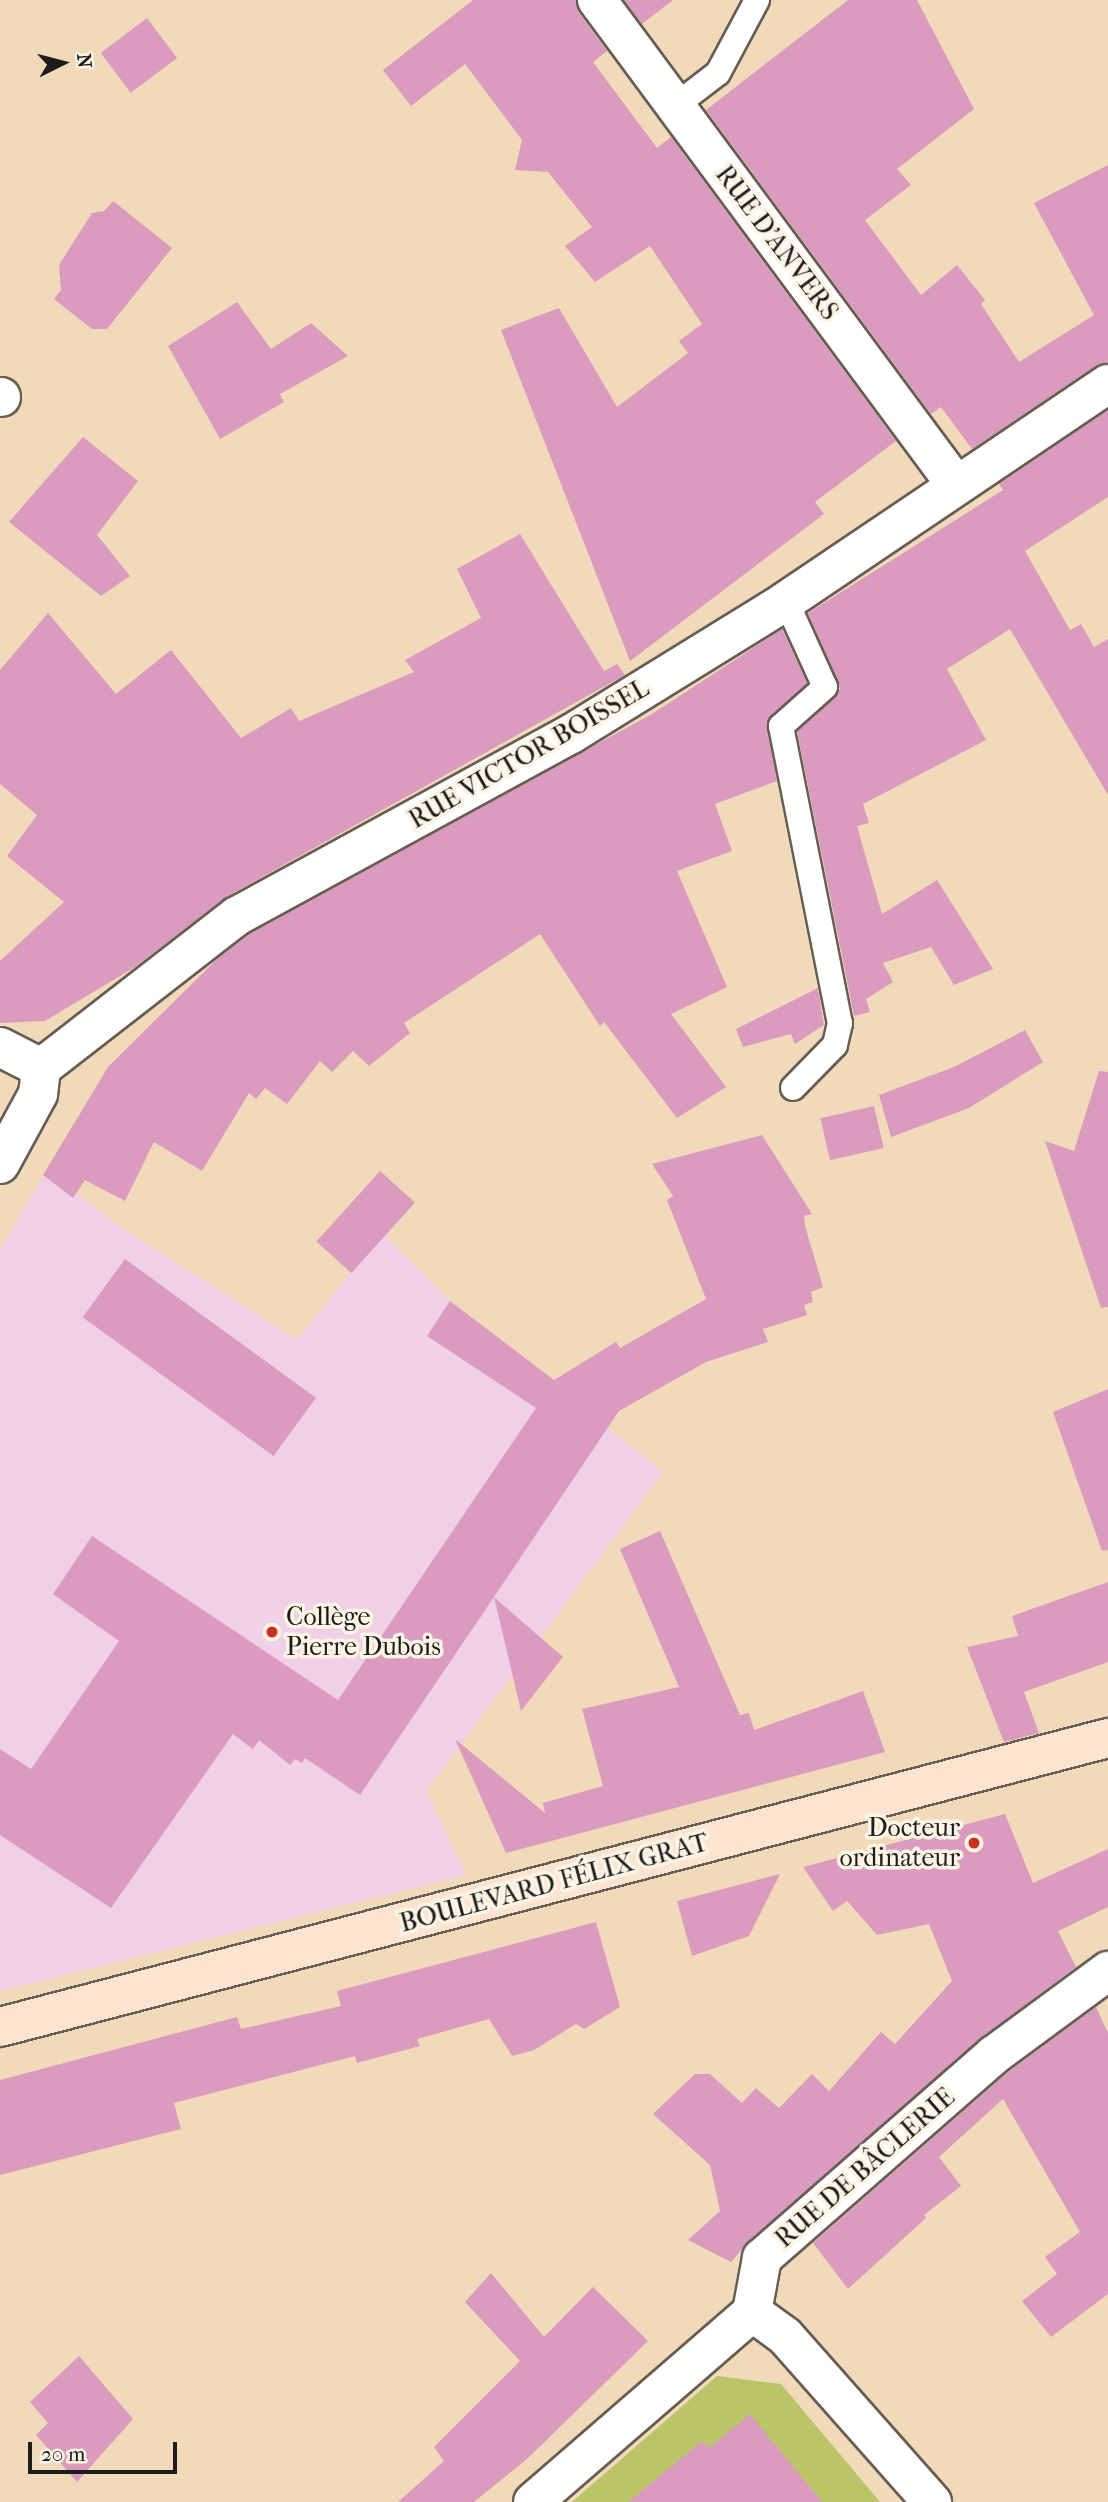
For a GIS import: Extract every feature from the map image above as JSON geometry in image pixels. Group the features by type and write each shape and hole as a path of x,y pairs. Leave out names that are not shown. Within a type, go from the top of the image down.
{"main road":[{"name":"BOULEVARD FÉLIX GRAT","path":"0,2027 1108,1738"}],"street":[{"name":"RUE D'ANVERS","path":"597,0 957,485"},
{"name":"RUE VICTOR BOISSEL","path":"41,1068 237,916 572,734 786,601 1108,384"},
{"path":"0,1047 41,1068 38,1094 0,1164"},
{"name":"RUE DE BÂCLERIE","path":"752,2312 762,2258 994,2055 1108,1971"},
{"path":"533,2502 752,2312 785,2336 932,2502"}],"lane":[{"path":"675,106 718,73 757,0"},
{"path":"786,601 825,687 781,726 840,1023 835,1045 793,1088"}],"shaded area":[{"name":"Collège Pierre Dubois","path":"46,1171 123,1229 297,1340 382,1232 450,1302 663,1472 426,1791 466,1875 0,1991 0,1250"}],"green space":[{"path":"717,2376 781,2384 880,2502 572,2502"}],"building":[{"path":"473,0 576,0 579,13 607,51 593,62 657,148 671,137 896,441 815,502 824,514 630,661 501,330 559,308 617,407 688,353 679,341 702,324 650,246 595,282 565,246 592,227 548,172 515,170 522,140 465,64 411,106 383,70"},
{"path":"624,0 673,0 642,24"},
{"path":"848,0 917,0 974,109 897,169 911,185 865,220 921,295 957,265 985,300 981,304 1019,362 1094,315 1034,203 1108,165 1108,362 1096,366 972,449 941,407 931,414 706,110"},
{"path":"147,18 177,58 131,93 101,53"},
{"path":"113,201 172,248 107,329 92,329 54,299 61,290 59,265 92,213 104,211"},
{"path":"237,302 271,349 311,323 348,356 280,394 284,402 220,439 168,346"},
{"path":"1108,410 1108,497 1025,551 1070,630 1081,624 1094,647 1108,639 1108,795 1010,629 947,669 986,740 863,804 869,823 857,826 882,914 937,880 993,969 954,985 931,947 883,963 893,982 866,999 870,1012 854,1016 797,731 840,689 808,613 1003,490 999,484"},
{"path":"83,437 138,481 97,535 130,576 101,596 9,522"},
{"path":"520,534 604,671 617,664 625,675 226,897 135,967 45,1021 0,1023 0,961 64,902 7,856 37,815 0,784 0,670 48,613 116,694 171,650 241,738 291,708 299,721 414,672 405,660 481,618 457,569"},
{"path":"782,629 807,683 767,722 777,781 715,804 732,851 677,871 727,987 671,1014 726,1087 677,1118 604,1022 600,1026 540,934 404,1023 410,1033 369,1066 353,1051 332,1072 320,1061 287,1104 265,1088 256,1099 249,1093 202,1171 154,1142 125,1201 85,1180 73,1198 43,1175 108,1067 216,960 249,934 652,714"},
{"path":"818,988 824,1025 795,1044 791,1034 743,1047 736,1029"},
{"path":"1025,1030 1043,1062 969,1108 891,1137 879,1095 954,1067"},
{"path":"1099,1071 1108,1072 1108,1307 1101,1308 1045,1141 1074,1151"},
{"path":"874,1106 884,1148 830,1160 820,1118"},
{"path":"762,1135 812,1214 804,1216 805,1226 823,1287 811,1292 813,1302 804,1305 807,1315 763,1329 768,1342 706,1362 619,1411 360,1795 305,1758 302,1763 295,1759 290,1765 259,1740 253,1749 233,1734 111,1908 0,1835 0,1749 31,1769 119,1641 53,1594 92,1536 338,1700 536,1408 427,1336 450,1301 554,1380 616,1342 620,1348 706,1299 667,1200 673,1196 652,1164"},
{"path":"380,1171 415,1202 351,1273 316,1242"},
{"path":"125,1259 316,1398 274,1456 83,1317"},
{"path":"1108,1389 1108,1550 1102,1551 1053,1412"},
{"path":"660,1531 740,1715 749,1713 754,1730 863,1691 885,1752 506,1853 455,1739 545,1813 543,1803 603,1786 582,1709 679,1687 620,1549"},
{"path":"1108,1582 1108,1662 1024,1692 1039,1733 1004,1742 967,1647 1018,1636 1012,1616"},
{"path":"494,1597 563,1657 521,1711"},
{"path":"1005,1814 1033,1883 1108,1849 1108,1907 1058,1931 1076,1967 980,2039 748,2242 731,2262 688,2240 720,2211 710,2165 653,2114 695,2074 710,2074 742,2103 756,2088 779,2108 812,2074 829,2091 881,2032 895,2044 952,1981 929,1924 877,1935 847,1901 833,1911 803,1867"},
{"path":"780,1874 749,1936 692,1956 677,1901"},
{"path":"596,1922 620,2007 584,2029 576,2024 534,2050 512,2056 489,2019 417,2039 420,2046 357,2063 355,2056 174,2103 181,2129 0,2175 0,2080 237,2017 241,2029 341,2006 337,1991"},
{"path":"1096,2007 1108,2033 1108,2294 1051,2337 1022,2301 1057,2274 1045,2257 1080,2232 1003,2099 939,2157 961,2186 924,2215 926,2218 848,2289 813,2243 1008,2072"},
{"path":"491,2273 544,2337 593,2287 648,2341 527,2459 474,2502 398,2502 444,2461 434,2447 520,2361 465,2302"},
{"path":"79,2356 133,2419 77,2482 36,2435 48,2423 30,2402"},
{"path":"750,2414 822,2502 628,2502 702,2441 709,2448"}],"place":[{"name":"Collège Pierre Dubois","path":"272,1632"},
{"name":"Docteur ordinateur","path":"974,1843"}]}
